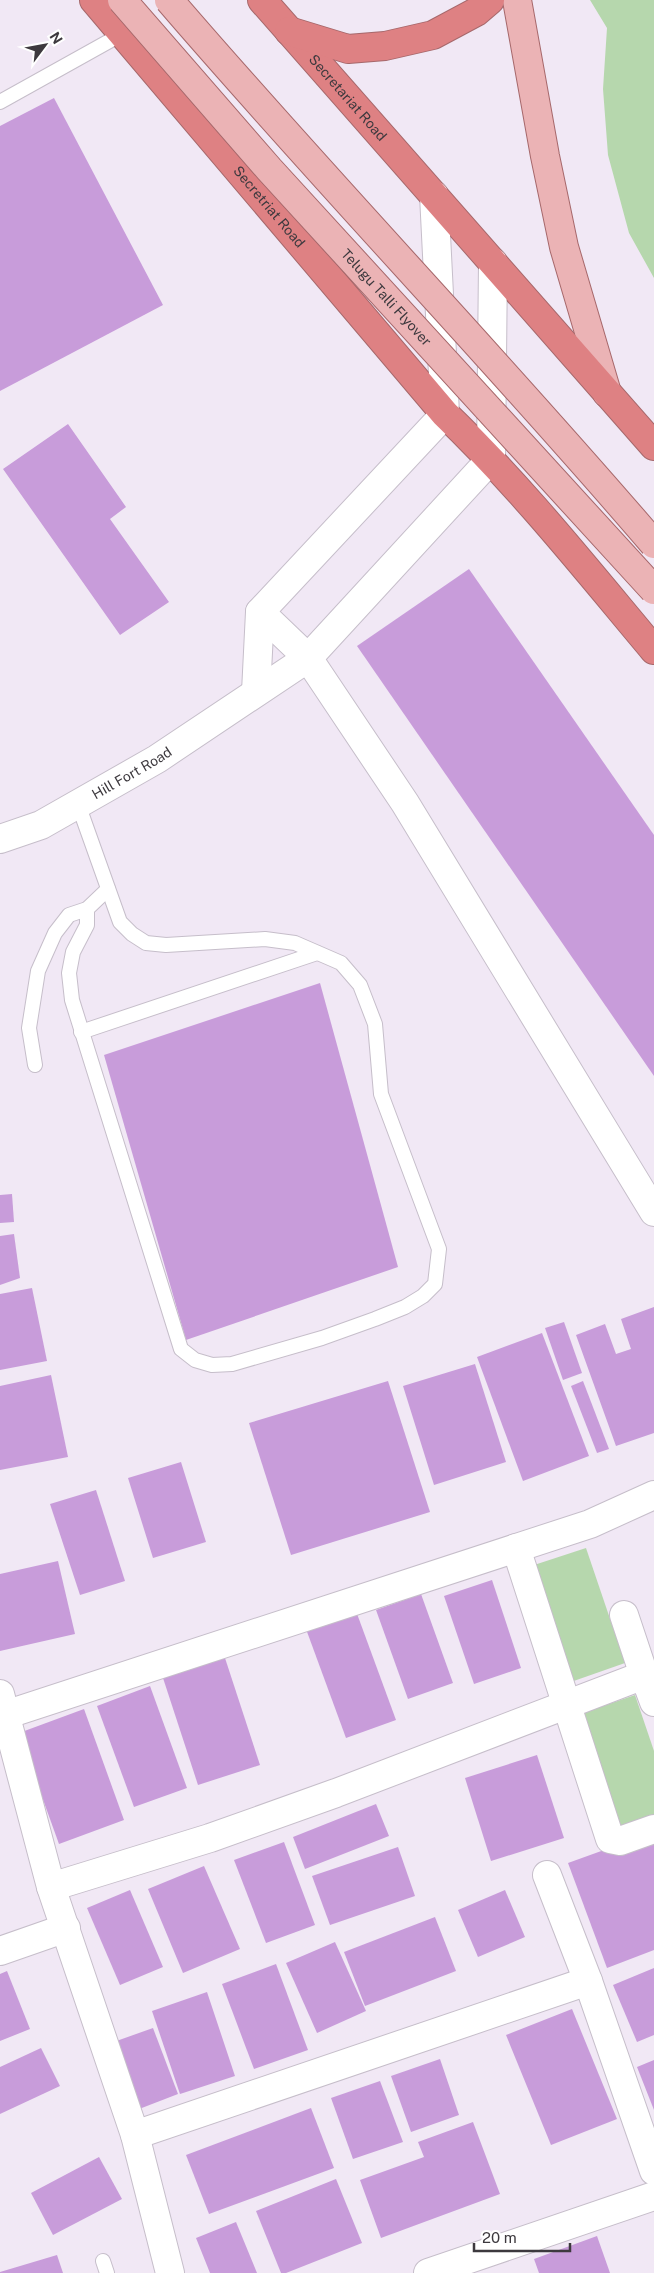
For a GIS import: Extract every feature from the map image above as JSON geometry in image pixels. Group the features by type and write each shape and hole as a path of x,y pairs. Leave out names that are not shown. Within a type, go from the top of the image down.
{"highway":[{"name":"Secretriat Road","path":"94,0 445,414 491,459 654,650"},
{"name":"Secretariat Road","path":"262,0 654,446"},
{"path":"289,32 348,48 385,46 433,35 476,12 490,0"}],"main road":[{"name":"Telugu Talli Flyover","path":"122,0 276,176 654,590"},
{"path":"169,0 268,116 461,326 654,544"},
{"path":"517,0 544,156 564,247 607,393"}],"street":[{"path":"256,692 260,612 445,414 434,195"},
{"path":"491,459 492,262"},
{"name":"Hill Fort Road","path":"0,840 42,824 157,759 308,658 491,459"},
{"path":"260,612 308,658 404,803 654,1212"},
{"path":"170,2273 135,2135 51,1887 2,1705 516,1548 590,1524 654,1495"},
{"path":"516,1548 610,1839 620,1840 654,1829"},
{"path":"624,1615 654,1702"},
{"path":"51,1887 210,1838 336,1793 644,1675"},
{"path":"547,1875 588,1981 654,2171"},
{"path":"0,1951 66,1928"},
{"path":"135,2135 588,1981"},
{"path":"428,2273 654,2196"}],"lane":[{"path":"0,102 122,34"},
{"path":"78,804 120,922 132,934 146,943 166,945 265,939 295,943 341,962 360,985 375,1024 381,1094 439,1249 435,1284 423,1296 405,1307 322,1338 232,1364 212,1365 195,1360 181,1349 72,1000 69,973 73,952 87,925 87,908"},
{"path":"35,1065 29,1028 38,971 55,932 70,915 87,908 108,889"},
{"path":"81,1032 318,953"}],"green space":[{"path":"590,0 654,0 654,278 629,233 608,155 603,89 607,28"},
{"path":"586,1548 625,1663 568,1683 528,1567"},
{"path":"635,1695 654,1751 654,1821 617,1834 577,1715"}],"building":[{"path":"54,98 163,305 0,391 0,126"},
{"path":"68,424 126,507 110,519 169,602 120,635 3,469"},
{"path":"469,569 654,835 654,1076 357,646"},
{"path":"320,983 398,1267 186,1340 104,1055"},
{"path":"12,1194 14,1222 0,1223 0,1195"},
{"path":"14,1234 20,1278 0,1285 0,1236"},
{"path":"32,1288 47,1361 0,1370 0,1294"},
{"path":"654,1307 654,1433 616,1446 576,1335 605,1324 616,1354 631,1349 621,1319"},
{"path":"564,1322 582,1373 563,1380 545,1328"},
{"path":"542,1333 589,1456 523,1481 477,1357"},
{"path":"475,1364 506,1462 434,1485 403,1386"},
{"path":"51,1375 68,1457 0,1470 0,1386"},
{"path":"388,1381 430,1512 291,1555 249,1423"},
{"path":"583,1381 609,1449 597,1453 571,1386"},
{"path":"181,1462 206,1542 153,1558 128,1478"},
{"path":"96,1490 125,1581 80,1595 50,1504"},
{"path":"58,1561 75,1634 0,1651 0,1574"},
{"path":"492,1580 521,1668 474,1684 444,1596"},
{"path":"421,1594 453,1683 408,1699 376,1610"},
{"path":"356,1611 396,1720 346,1738 306,1629"},
{"path":"225,1658 260,1765 198,1785 163,1678"},
{"path":"150,1686 187,1788 134,1807 97,1706"},
{"path":"84,1709 124,1820 59,1844 19,1733"},
{"path":"537,1755 564,1838 491,1861 465,1778"},
{"path":"376,1804 389,1836 305,1869 293,1837"},
{"path":"654,1832 654,1950 607,1968 568,1863"},
{"path":"284,1842 315,1925 266,1943 234,1860"},
{"path":"398,1847 415,1896 330,1925 312,1876"},
{"path":"204,1866 240,1949 183,1973 148,1889"},
{"path":"130,1890 163,1967 120,1985 87,1908"},
{"path":"505,1890 525,1937 478,1957 458,1910"},
{"path":"435,1917 456,1971 365,2006 344,1952"},
{"path":"335,1942 366,2011 317,2033 286,1963"},
{"path":"276,1964 308,2050 254,2069 222,1984"},
{"path":"654,1968 654,2035 637,2042 613,1985"},
{"path":"7,1971 30,2029 0,2041 0,1974"},
{"path":"207,1992 235,2076 180,2094 152,2011"},
{"path":"572,2009 617,2119 551,2145 506,2035"},
{"path":"153,2028 178,2094 134,2111 108,2044"},
{"path":"41,2048 60,2086 0,2114 0,2067"},
{"path":"440,2059 459,2115 411,2132 391,2076"},
{"path":"654,2060 654,2110 637,2067"},
{"path":"380,2081 403,2142 353,2159 331,2098"},
{"path":"311,2108 334,2168 209,2214 186,2155"},
{"path":"473,2122 500,2194 381,2238 360,2180 424,2157 418,2142"},
{"path":"99,2157 122,2199 53,2235 31,2193"},
{"path":"336,2179 362,2243 286,2273 281,2273 256,2211"},
{"path":"236,2222 257,2273 210,2273 196,2238"},
{"path":"597,2236 610,2273 539,2273 534,2259"},
{"path":"57,2255 63,2273 0,2273 0,2272"}]}
